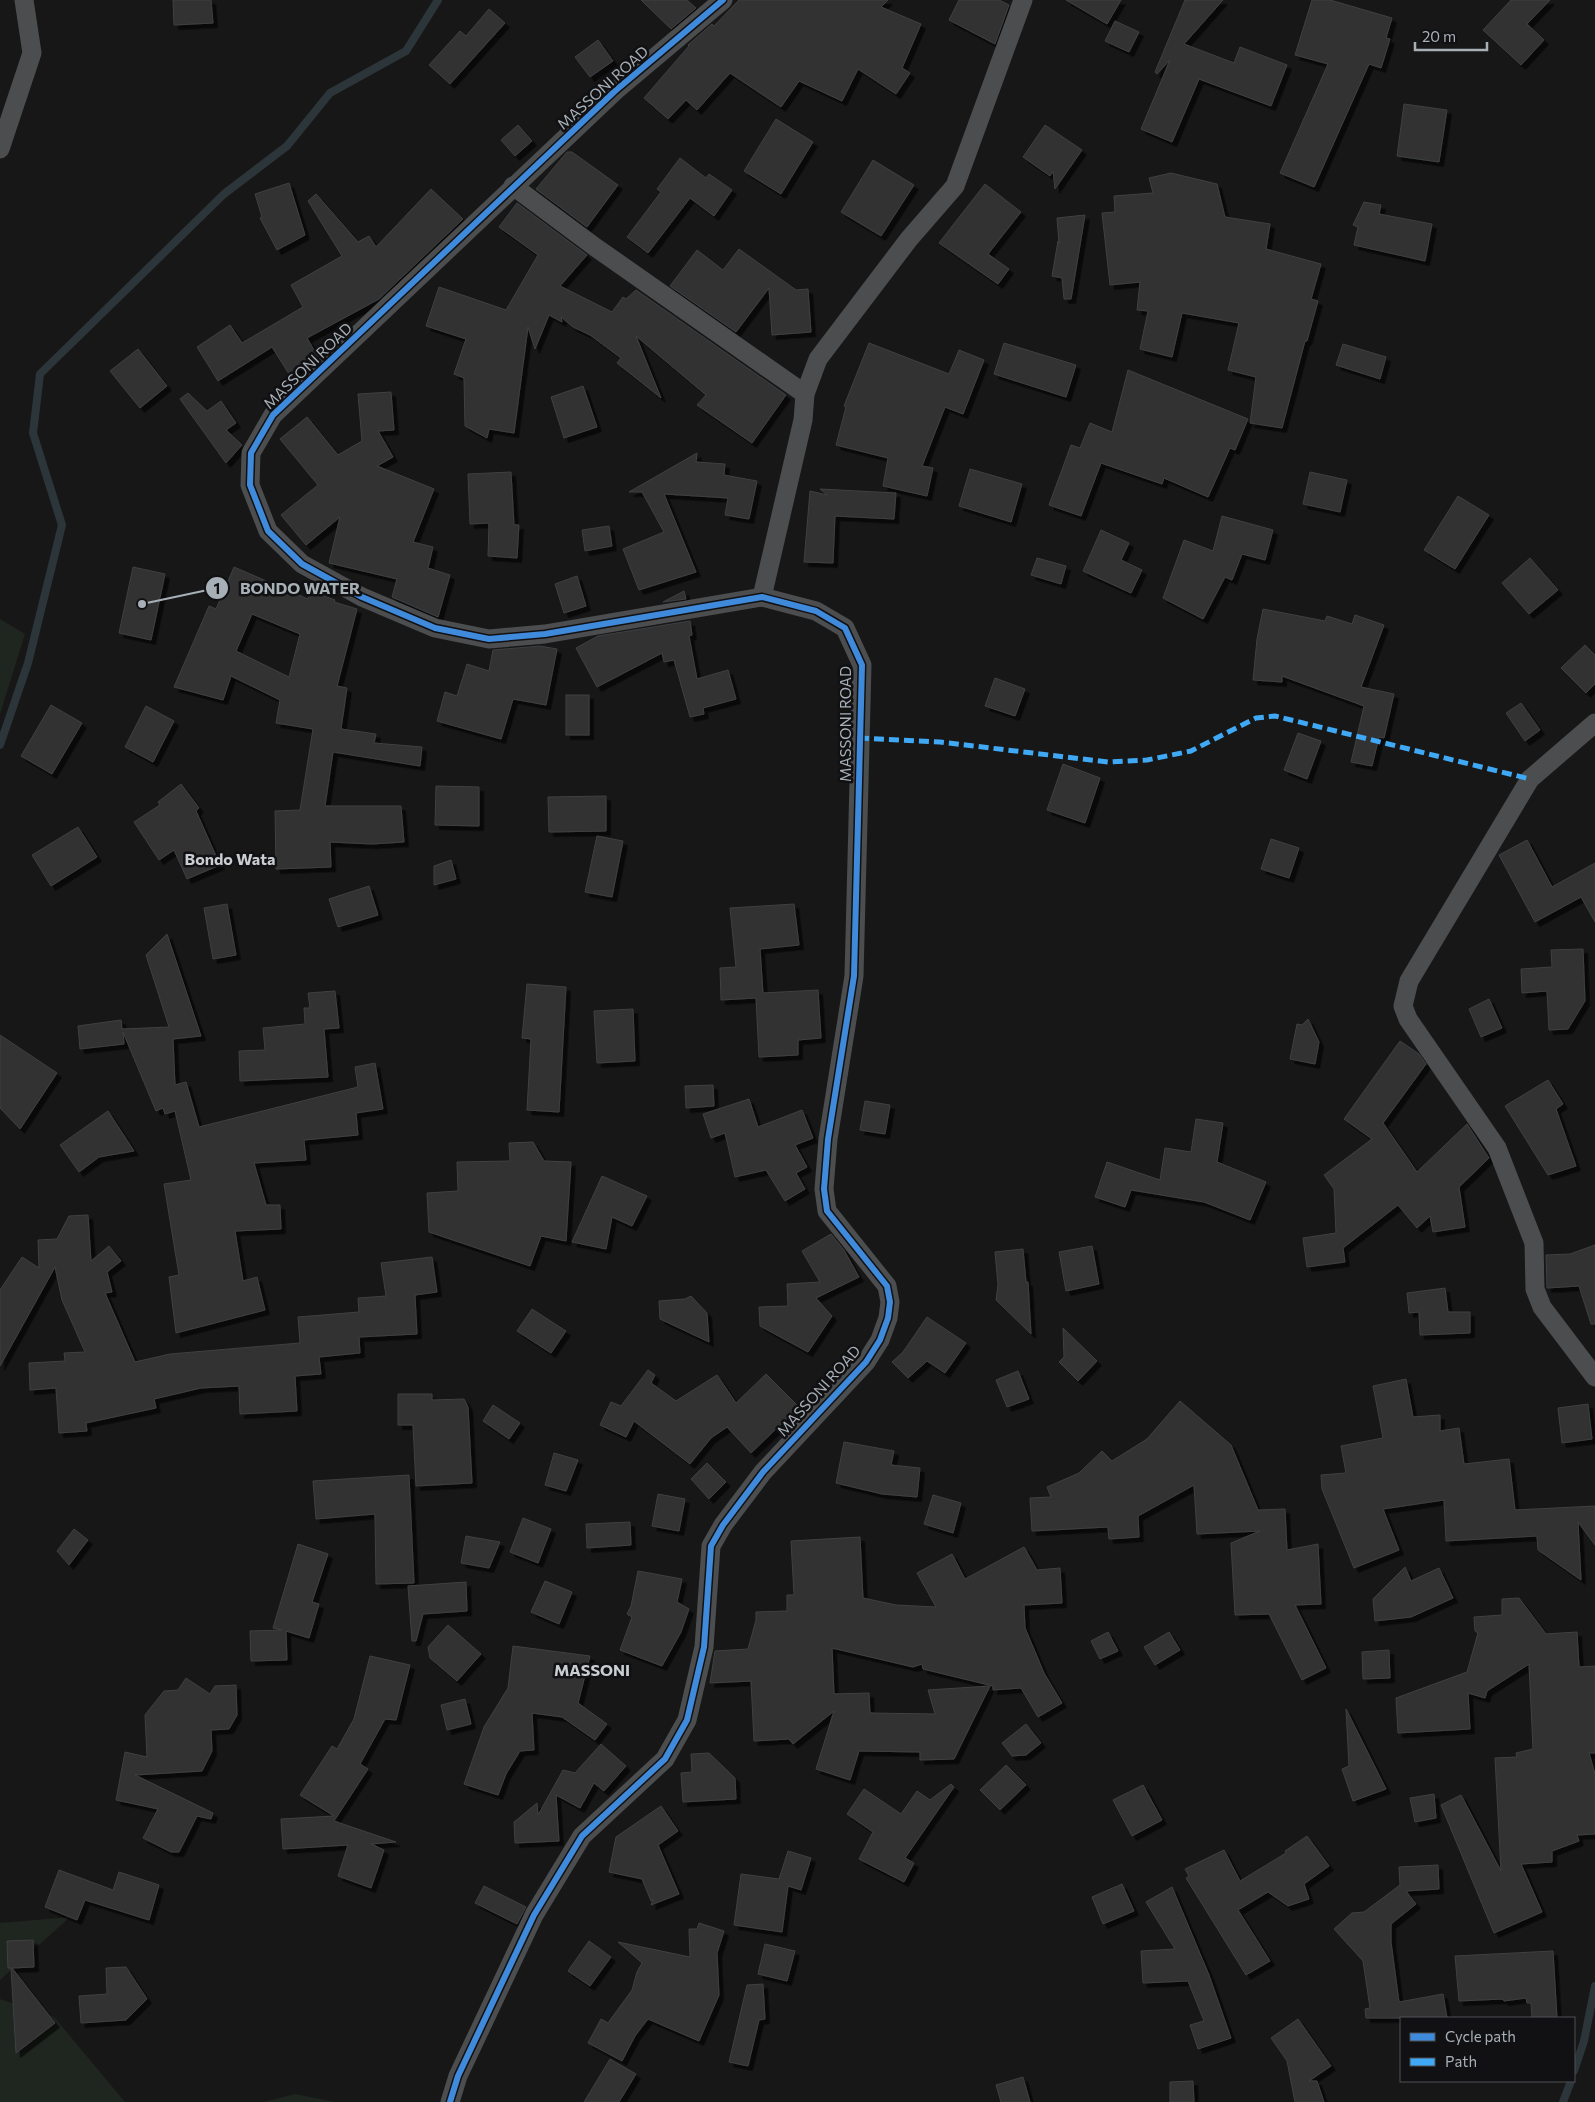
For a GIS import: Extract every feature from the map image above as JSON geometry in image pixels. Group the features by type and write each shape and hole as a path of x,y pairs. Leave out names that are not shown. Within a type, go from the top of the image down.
{"street":[{"path":"0,149 32,53 24,0"},
{"name":"MASSONI ROAD","path":"450,2102 458,2076 534,1915 582,1836 665,1759 687,1720 704,1647 712,1546 723,1525 764,1472 866,1362 880,1340 888,1318 890,1302 886,1286 827,1211 824,1189 828,1139 854,976 862,666 845,628 816,611 762,597 545,634 490,639 435,628 362,597 302,564 268,531 250,484 251,453 273,415 615,91 723,0"},
{"path":"762,597 803,420 805,394 818,359 909,238 954,186 1023,0"},
{"path":"513,186 595,247 805,394"},
{"path":"1595,723 1530,778 1409,981 1403,1006 1408,1020 1425,1046 1497,1148 1534,1243 1535,1290 1542,1307 1595,1377"}],"shaded area":[{"path":"0,619 25,634 0,714"},
{"path":"70,1917 0,1980 0,1923"},
{"path":"0,1999 54,2017 125,2102 0,2102"},
{"path":"295,2094 335,2102 264,2102"}],"building":[{"path":"173,0 211,0 213,23 174,25"},
{"path":"641,0 687,0 696,8 671,29"},
{"path":"739,0 888,0 881,7 921,24 902,68 910,73 896,94 858,69 842,101 799,81 781,107 730,73 697,110 686,100 668,119 644,98 688,45 712,24 714,26"},
{"path":"959,0 999,0 1009,5 995,44 949,20"},
{"path":"1066,0 1121,0 1107,24"},
{"path":"1185,0 1223,0 1184,44 1234,63 1240,47 1287,65 1271,106 1199,79 1172,142 1141,129 1170,60 1157,74 1155,72"},
{"path":"1312,0 1330,0 1392,18 1386,38 1390,39 1381,68 1369,64 1314,187 1280,173 1328,64 1295,55"},
{"path":"1511,0 1550,0 1527,24 1544,40 1521,65 1483,30"},
{"path":"489,9 505,23 450,84 429,65 460,31 466,36"},
{"path":"1115,21 1139,32 1129,52 1105,41"},
{"path":"598,40 613,61 590,77 575,57"},
{"path":"1404,104 1447,110 1439,162 1397,156"},
{"path":"776,119 813,142 781,194 744,171"},
{"path":"518,125 532,141 515,156 501,140"},
{"path":"1045,125 1082,150 1055,189 1053,171 1050,176 1023,157"},
{"path":"567,152 572,152 618,185 587,227 536,189"},
{"path":"680,158 706,178 709,174 732,190 714,216 690,198 648,253 627,237 661,192 657,189"},
{"path":"873,160 914,185 881,236 841,212"},
{"path":"1171,173 1217,184 1225,217 1270,224 1266,249 1321,264 1311,299 1318,301 1307,341 1305,341 1282,428 1250,423 1256,377 1228,370 1239,323 1182,313 1172,357 1140,349 1148,311 1137,310 1140,282 1110,285 1102,213 1115,212 1114,196 1153,193 1149,178"},
{"path":"289,183 305,235 277,250 260,218 262,217 255,194"},
{"path":"985,184 1021,212 988,254 1009,269 998,284 939,243"},
{"path":"431,189 463,219 379,299 307,338 318,357 289,374 272,347 218,381 197,347 230,325 242,343 303,307 291,285 342,256 308,201 316,194 358,242 369,236 376,247"},
{"path":"1364,202 1381,205 1379,214 1432,224 1425,261 1354,245 1358,227 1353,225"},
{"path":"517,203 587,255 560,286 612,312 623,297 626,299 636,290 786,395 752,443 697,405 706,395 636,336 661,398 617,363 621,358 590,335 573,327 561,317 562,322 549,315 535,349 528,327 514,433 489,429 487,438 465,426 464,378 454,374 466,339 426,326 439,287 506,310 538,255 499,227"},
{"path":"1085,215 1071,299 1064,299 1062,278 1052,276 1058,241 1059,243 1057,218"},
{"path":"739,249 796,290 808,289 811,332 772,335 769,288 736,332 670,286 697,250 723,270"},
{"path":"869,343 949,374 959,350 984,360 963,414 945,407 922,466 933,468 927,496 883,486 888,458 836,445 846,407 844,406"},
{"path":"1004,343 1076,365 1066,397 994,374"},
{"path":"1343,344 1386,357 1380,379 1336,365"},
{"path":"138,349 167,386 140,408 110,371"},
{"path":"1128,370 1248,419 1235,450 1230,448 1208,497 1164,478 1162,484 1101,463 1081,516 1049,505 1071,445 1080,448 1090,423 1112,432"},
{"path":"583,386 597,427 564,438 551,397"},
{"path":"391,392 394,430 378,431 393,457 377,466 434,489 413,542 433,547 428,568 450,575 438,617 392,597 397,579 329,563 340,517 306,545 281,515 318,485 280,439 307,417 338,455 362,441 358,394"},
{"path":"188,393 207,411 221,401 236,423 226,430 242,445 226,463 180,399"},
{"path":"697,453 696,462 725,464 724,475 757,481 749,519 725,515 728,498 664,494 696,572 639,590 623,549 664,532 642,492 629,492"},
{"path":"970,469 1022,484 1011,522 959,506"},
{"path":"511,472 514,525 519,525 517,558 488,556 489,523 470,524 468,474"},
{"path":"1310,472 1347,480 1340,512 1303,504"},
{"path":"820,489 896,493 894,519 835,516 833,563 804,562 810,491 827,495"},
{"path":"1458,496 1489,515 1455,569 1424,550"},
{"path":"1222,516 1273,530 1265,560 1242,554 1232,580 1225,577 1203,619 1163,598 1184,540 1213,551"},
{"path":"609,526 612,546 585,551 582,530"},
{"path":"1101,530 1129,543 1121,560 1142,570 1131,593 1083,571"},
{"path":"1037,558 1066,566 1061,584 1031,575"},
{"path":"1530,558 1558,590 1529,614 1502,583"},
{"path":"133,567 165,574 151,640 119,633"},
{"path":"234,567 308,599 311,591 335,600 334,602 357,609 337,686 347,688 341,729 376,734 374,743 422,747 420,766 333,752 325,806 401,806 404,842 372,844 330,842 331,867 276,869 275,811 300,810 313,729 276,723 280,700 231,676 223,700 174,687 209,606 216,609","holes":["252,614 300,634 289,677 236,651"]},
{"path":"577,576 586,606 564,613 555,584"},
{"path":"684,591 686,599 663,602"},
{"path":"1263,609 1325,621 1327,616 1352,624 1355,615 1384,625 1361,687 1394,694 1384,738 1379,737 1372,766 1351,762 1364,706 1282,676 1282,682 1253,680 1257,639"},
{"path":"690,621 692,635 689,636 697,679 728,670 736,699 703,708 704,714 690,717 674,660 664,662 662,653 597,687 576,648 598,636"},
{"path":"1585,645 1595,655 1595,684 1586,693 1561,668"},
{"path":"540,646 557,649 546,705 513,699 501,739 437,721 445,692 457,696 467,664 489,671 493,650"},
{"path":"995,678 1025,689 1015,716 985,706"},
{"path":"566,695 589,695 589,735 566,735"},
{"path":"1521,703 1540,730 1525,741 1506,713"},
{"path":"51,705 82,723 52,774 21,756"},
{"path":"146,706 174,721 153,762 125,747"},
{"path":"1298,733 1321,741 1307,779 1284,770"},
{"path":"1063,764 1100,778 1085,823 1047,810"},
{"path":"181,784 199,808 196,811 220,865 187,879 174,850 159,860 134,822 160,805 158,802"},
{"path":"436,786 479,787 479,826 435,825"},
{"path":"606,796 606,831 549,832 548,797"},
{"path":"78,827 97,857 51,886 32,855"},
{"path":"597,836 623,841 612,897 585,892"},
{"path":"1271,839 1299,848 1289,878 1261,869"},
{"path":"1527,840 1552,887 1595,863 1595,922 1581,897 1535,922 1499,855"},
{"path":"451,860 456,879 434,885 434,866"},
{"path":"369,886 378,915 338,927 329,899"},
{"path":"227,904 236,955 213,959 204,908"},
{"path":"794,904 799,945 760,949 763,993 818,990 821,1038 798,1040 798,1055 759,1057 756,998 721,1000 720,968 736,967 730,908"},
{"path":"167,934 201,1036 173,1039 175,1085 186,1082 199,1127 358,1087 355,1067 375,1063 383,1109 356,1113 358,1135 304,1140 306,1160 254,1163 266,1205 280,1205 281,1229 235,1231 243,1281 257,1277 265,1310 176,1333 169,1277 179,1275 164,1184 191,1180 175,1111 165,1114 163,1108 156,1111 123,1032 124,1044 80,1049 78,1026 121,1020 122,1029 169,1027 146,955"},
{"path":"1583,949 1585,1001 1568,1029 1549,1030 1547,991 1522,993 1521,969 1552,967 1551,950"},
{"path":"527,984 566,987 559,1112 527,1110 531,1039 522,1038"},
{"path":"335,991 339,1028 324,1029 328,1077 240,1081 239,1051 265,1050 263,1028 305,1024 304,1008 310,1008 308,993"},
{"path":"1489,999 1502,1028 1481,1037 1469,1009"},
{"path":"633,1009 635,1061 597,1063 594,1011"},
{"path":"1308,1019 1319,1042 1315,1064 1290,1059 1297,1024 1302,1025"},
{"path":"0,1035 57,1073 20,1129 0,1108"},
{"path":"1400,1041 1419,1054 1426,1064 1383,1123 1417,1172 1467,1124 1489,1158 1459,1187 1465,1227 1433,1232 1430,1216 1417,1228 1398,1205 1343,1248 1345,1262 1307,1267 1303,1238 1336,1233 1334,1189 1324,1175 1372,1139 1344,1119"},
{"path":"1548,1080 1563,1104 1556,1109 1576,1166 1548,1175 1505,1106"},
{"path":"713,1085 714,1106 686,1108 685,1086"},
{"path":"749,1099 758,1127 802,1110 813,1138 795,1145 807,1167 796,1173 805,1189 785,1201 766,1170 735,1177 725,1133 711,1138 703,1114"},
{"path":"865,1101 890,1105 885,1134 860,1130"},
{"path":"108,1111 134,1151 99,1157 79,1172 60,1145"},
{"path":"1196,1119 1223,1123 1217,1162 1266,1182 1250,1220 1204,1202 1131,1190 1125,1207 1095,1197 1107,1162 1160,1180 1165,1148 1191,1152"},
{"path":"533,1142 544,1161 571,1162 566,1241 541,1236 530,1266 429,1232 427,1193 458,1191 457,1162 510,1161 509,1143"},
{"path":"602,1176 647,1196 632,1226 612,1217 606,1249 572,1242"},
{"path":"88,1215 91,1261 109,1246 121,1261 107,1272 112,1292 105,1293 135,1362 170,1354 300,1343 298,1317 359,1312 358,1298 386,1296 381,1263 432,1257 437,1292 415,1295 417,1334 359,1337 360,1353 319,1357 321,1374 295,1376 297,1411 240,1414 239,1386 201,1388 154,1399 156,1408 86,1423 87,1431 59,1433 56,1388 30,1390 29,1363 65,1361 64,1353 85,1352 62,1300 55,1267 0,1366 0,1290 22,1257 39,1268 38,1240 57,1239 69,1216"},
{"path":"831,1234 844,1250 859,1277 816,1298 832,1316 808,1352 760,1326 759,1307 788,1306 787,1284 820,1282 802,1251"},
{"path":"1595,1245 1595,1324 1591,1324 1579,1286 1547,1288 1546,1255 1570,1254"},
{"path":"1092,1246 1099,1284 1066,1291 1059,1252"},
{"path":"1023,1249 1026,1282 1028,1282 1031,1334 996,1300 998,1285 995,1252"},
{"path":"1445,1288 1448,1312 1470,1312 1470,1333 1420,1335 1419,1312 1409,1313 1407,1293"},
{"path":"691,1296 707,1313 709,1342 660,1319 659,1301 685,1299"},
{"path":"532,1309 566,1331 551,1353 517,1331"},
{"path":"927,1317 966,1343 945,1373 927,1361 908,1378 892,1362 903,1352"},
{"path":"1063,1328 1097,1361 1078,1381 1059,1362 1064,1357"},
{"path":"648,1370 655,1375 651,1383 676,1401 717,1375 736,1403 766,1374 799,1407 751,1453 727,1427 711,1438 690,1464 634,1421 626,1437 600,1425 611,1402 621,1406"},
{"path":"1018,1371 1029,1399 1007,1407 996,1380"},
{"path":"1406,1379 1413,1417 1440,1415 1440,1431 1459,1428 1464,1464 1509,1459 1515,1510 1595,1506 1595,1545 1578,1522 1581,1580 1538,1550 1537,1536 1446,1541 1444,1500 1383,1509 1399,1550 1354,1568 1322,1489 1321,1475 1346,1473 1341,1446 1383,1438 1373,1386"},
{"path":"398,1394 432,1394 432,1400 464,1399 468,1407 472,1483 416,1486 413,1425 398,1425"},
{"path":"1180,1401 1231,1445 1258,1510 1285,1509 1287,1550 1318,1544 1321,1604 1295,1605 1326,1668 1302,1680 1269,1614 1235,1615 1231,1543 1260,1531 1197,1534 1194,1485 1138,1516 1139,1537 1109,1539 1108,1527 1032,1531 1030,1498 1051,1497 1047,1487 1079,1473 1102,1451 1112,1461 1147,1439"},
{"path":"1588,1404 1592,1439 1562,1443 1558,1408"},
{"path":"493,1405 520,1423 509,1439 483,1421"},
{"path":"844,1442 894,1451 891,1465 920,1468 917,1497 882,1494 836,1483"},
{"path":"554,1453 578,1460 566,1491 545,1485"},
{"path":"707,1463 726,1482 709,1499 691,1479"},
{"path":"409,1475 414,1583 376,1584 375,1514 316,1519 313,1481"},
{"path":"658,1494 685,1499 679,1531 652,1526"},
{"path":"933,1495 961,1503 953,1533 924,1524"},
{"path":"523,1518 551,1529 538,1563 510,1552"},
{"path":"630,1522 631,1545 587,1548 586,1524"},
{"path":"74,1529 88,1540 69,1565 57,1551"},
{"path":"466,1536 500,1542 489,1568 461,1563"},
{"path":"860,1537 863,1598 896,1605 936,1607 917,1573 952,1554 965,1579 1024,1547 1037,1570 1060,1568 1062,1603 1024,1605 1025,1628 1044,1673 1062,1703 1038,1717 1021,1688 993,1690 993,1686 923,1669 922,1664 913,1667 832,1648 834,1694 869,1693 870,1713 935,1714 928,1690 990,1686 954,1759 920,1760 920,1752 859,1751 850,1780 816,1769 834,1711 793,1744 789,1739 754,1741 751,1681 710,1683 715,1651 748,1649 756,1620 756,1612 787,1611 787,1595 794,1595 791,1541"},
{"path":"298,1544 328,1554 312,1602 319,1604 309,1638 286,1631 287,1660 251,1661 250,1631 282,1630 273,1628"},
{"path":"1405,1567 1411,1581 1439,1568 1453,1598 1411,1617 1375,1621 1373,1599"},
{"path":"638,1571 682,1579 677,1602 689,1609 681,1632 662,1666 620,1650 632,1617 627,1614 631,1606"},
{"path":"545,1581 572,1592 559,1624 531,1612"},
{"path":"466,1582 467,1611 423,1614 416,1641 412,1641 408,1586"},
{"path":"1519,1598 1546,1634 1577,1632 1579,1667 1595,1666 1595,1753 1589,1753 1595,1774 1595,1834 1577,1835 1579,1841 1552,1851 1552,1862 1521,1864 1542,1912 1494,1933 1441,1805 1461,1795 1501,1871 1495,1758 1517,1757 1516,1753 1533,1749 1529,1664 1487,1691 1485,1698 1468,1693 1470,1729 1398,1733 1396,1698 1467,1672 1478,1633 1475,1631 1474,1617 1502,1615 1502,1599"},
{"path":"448,1625 481,1654 457,1681 430,1658 428,1647"},
{"path":"1108,1632 1118,1651 1100,1659 1091,1641"},
{"path":"1169,1632 1180,1650 1155,1665 1144,1647"},
{"path":"513,1646 590,1656 578,1703 607,1724 595,1740 562,1717 532,1713 534,1750 520,1751 506,1774 498,1795 464,1784 484,1727 508,1688"},
{"path":"1389,1650 1390,1678 1363,1679 1362,1652"},
{"path":"370,1656 410,1665 396,1720 385,1719 360,1764 368,1769 334,1821 396,1842 371,1844 384,1850 371,1888 338,1876 348,1845 283,1849 281,1819 334,1816 300,1795 332,1746 337,1749 354,1719"},
{"path":"186,1678 210,1694 215,1686 236,1685 237,1715 229,1729 211,1730 212,1751 202,1771 135,1775 213,1813 211,1819 197,1816 179,1852 171,1852 143,1838 158,1809 116,1800 125,1752 147,1757 145,1715 164,1691 178,1690"},
{"path":"465,1699 471,1724 447,1730 441,1705"},
{"path":"1346,1709 1386,1789 1353,1801 1342,1769 1349,1766"},
{"path":"1026,1724 1041,1743 1026,1755 1012,1756 1002,1743"},
{"path":"601,1744 626,1766 604,1791 594,1783 580,1808 556,1795 559,1841 515,1843 514,1822 537,1803 538,1815 563,1770 575,1773"},
{"path":"709,1753 735,1778 736,1799 683,1802 681,1773 692,1772 691,1754"},
{"path":"1006,1765 1026,1785 1000,1810 980,1790"},
{"path":"951,1784 954,1787 905,1858 914,1863 904,1882 859,1859 873,1832 847,1814 864,1789 901,1814 917,1791 930,1800"},
{"path":"1143,1785 1162,1820 1132,1836 1113,1800"},
{"path":"1434,1794 1436,1818 1415,1822 1410,1798"},
{"path":"661,1806 678,1831 658,1845 679,1894 651,1905 653,1899 651,1901 642,1879 609,1872 616,1837"},
{"path":"1307,1836 1329,1866 1304,1884 1309,1899 1288,1906 1268,1892 1238,1910 1270,1961 1246,1975 1186,1878 1189,1876 1185,1869 1224,1850 1240,1881 1286,1853 1285,1851"},
{"path":"788,1851 811,1858 801,1890 788,1886 782,1932 734,1925 741,1874 779,1879"},
{"path":"1438,1865 1439,1889 1406,1891 1416,1904 1391,1924 1391,1942 1399,2002 1443,1994 1447,2017 1366,2018 1365,2009 1370,2008 1363,1961 1334,1929 1352,1913 1364,1912 1400,1885 1399,1867"},
{"path":"59,1870 113,1890 119,1872 159,1885 149,1920 85,1900 77,1920 45,1907"},
{"path":"1122,1884 1134,1911 1103,1924 1092,1897"},
{"path":"484,1886 526,1907 517,1924 475,1903"},
{"path":"1172,1887 1209,1975 1231,2038 1198,2049 1190,2025 1204,2021 1188,1981 1143,1983 1141,1951 1175,1949 1146,1902"},
{"path":"699,1923 724,1931 717,1953 719,1995 699,2041 648,2019 635,2036 622,2061 588,2043 601,2019 608,2023 632,1990 637,1972 642,1963 618,1942 690,1957 689,1929 697,1929"},
{"path":"33,1940 34,1967 12,1968 55,2023 16,2053 11,1968 8,1968 7,1941"},
{"path":"589,1941 611,1957 590,1986 568,1971"},
{"path":"765,1944 795,1951 787,1981 758,1974"},
{"path":"1553,1951 1557,2017 1532,2017 1531,2003 1527,2003 1526,1998 1504,2001 1503,1999 1459,2001 1455,1956"},
{"path":"126,1967 147,1999 126,2020 81,2023 79,1996 107,1994 106,1968"},
{"path":"763,1984 765,2019 759,2020 748,2066 729,2062 747,1985"},
{"path":"1298,2019 1331,2066 1309,2081 1317,2081 1324,2102 1295,2102 1287,2061 1271,2038"},
{"path":"610,2059 636,2074 619,2102 584,2102"},
{"path":"1023,2077 1030,2102 1001,2102 996,2085"},
{"path":"1193,2081 1194,2102 1170,2102 1170,2082"}],"waterway":[{"path":"0,745 28,663 62,525 33,433 40,374 224,194 287,146 330,93 406,51 438,0"},
{"path":"1575,2068 1584,2041 1595,1986"},
{"path":"1563,2102 1571,2082"}],"marked path":[{"path":"859,738 940,742 1108,762 1147,760 1191,751 1256,718 1275,716 1530,779"}],"cycle path":[{"path":"450,2102 458,2076 534,1915 582,1836 665,1759 687,1720 704,1647 711,1546 723,1525 763,1472 866,1362 880,1340 888,1318 890,1302 887,1286 827,1211 824,1189 828,1139 854,976 862,665 845,628 816,611 762,597 545,634 489,639 435,628 362,597 302,564 268,531 250,485 251,453 273,415 615,91 723,0"}],"place":[{"name":"BONDO WATER","path":"142,604"}],"district":[{"name":"Bondo Wata","path":"230,859"},
{"name":"MASSONI","path":"592,1670"}]}
